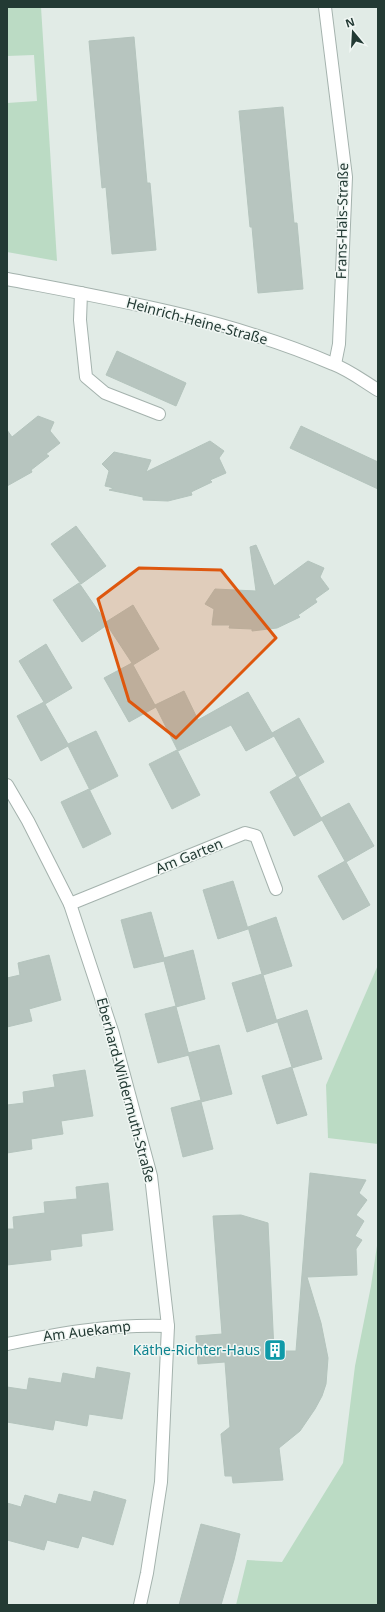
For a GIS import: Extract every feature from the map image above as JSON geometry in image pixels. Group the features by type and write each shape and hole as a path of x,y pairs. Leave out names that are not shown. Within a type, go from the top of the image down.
{"street":[{"name":"Frans-Hals-Straße","path":"325,7 346,177 339,344 334,364"},
{"name":"Heinrich-Heine-Straße","path":"7,279 124,301 196,318 274,342 334,364 378,390"},
{"path":"81,293 80,320 86,377 105,393 159,414"},
{"name":"Eberhard-Wildermuth-Straße","path":"7,785 28,821 70,904 113,1034 151,1176 168,1326 161,1482 147,1573 140,1605"},
{"name":"Am Garten","path":"70,904 245,833 256,836 276,889"},
{"name":"Am Auekamp","path":"7,1344 63,1332 137,1325 168,1326"}],"highlighted area":[{"path":"139,568 221,570 276,638 176,738 129,701 98,599"}],"green space":[{"path":"7,7 41,7 57,261 7,252 7,103 37,101 34,55 7,56"},
{"path":"378,965 378,1144 328,1138 326,1085"},
{"path":"378,1239 378,1605 236,1605 247,1560 282,1562 343,1463 355,1366 371,1286"}],"building":[{"path":"134,37 147,183 150,183 156,250 112,254 106,187 102,188 89,41"},
{"path":"283,107 294,223 297,223 303,289 258,293 239,111"},
{"path":"117,351 186,383 176,406 106,375"},
{"path":"38,416 54,422 50,431 60,443 46,454 49,456 31,470 32,472 7,486 7,430 12,437"},
{"path":"301,426 378,462 378,489 290,448"},
{"path":"210,441 224,451 219,458 226,473 210,480 212,482 191,492 192,495 168,501 143,500 143,497 109,490 114,488 105,486 109,471 102,464 114,452 151,460 146,472"},
{"path":"76,526 106,566 81,584 51,544"},
{"path":"256,545 274,586 308,561 324,568 320,577 329,589 315,599 317,602 298,615 300,617 277,628 252,631 252,629 229,628 230,625 212,625 214,609 205,604 215,589 256,591 250,547"},
{"path":"79,583 106,622 133,605 159,649 133,665 156,707 129,722 104,678 132,663 107,625 82,642 53,600"},
{"path":"46,644 72,688 45,704 68,744 96,731 118,776 90,790 68,746 41,761 17,716 44,702 19,661"},
{"path":"184,691 198,720 248,692 272,733 299,718 324,762 298,777 321,818 349,803 374,846 346,862 370,905 343,920 318,876 345,861 322,820 294,836 270,792 297,776 274,736 246,751 231,725 178,751 155,705"},
{"path":"177,750 200,795 172,809 149,764"},
{"path":"89,789 111,834 83,848 61,802"},
{"path":"233,881 248,929 218,939 203,890"},
{"path":"151,912 164,958 193,950 205,999 176,1007 189,1055 158,1063 145,1014 176,1006 164,961 134,968 121,920"},
{"path":"276,917 292,966 263,975 277,1022 247,1032 232,983 262,974 248,927"},
{"path":"49,955 61,1000 29,1009 32,1021 7,1027 7,978 20,975 18,963"},
{"path":"307,1010 322,1059 292,1068 307,1115 277,1124 262,1076 292,1067 277,1020"},
{"path":"219,1045 232,1094 201,1102 213,1149 183,1157 171,1108 201,1100 188,1053"},
{"path":"85,1070 93,1116 61,1121 63,1134 31,1139 32,1149 7,1153 7,1105 24,1103 23,1092 55,1087 53,1075"},
{"name":"Käthe-Richter-Haus","path":"310,1173 366,1180 359,1193 367,1200 356,1215 364,1221 355,1236 362,1240 356,1249 357,1275 307,1277 321,1323 328,1358 326,1384 322,1396 300,1431 279,1448 283,1480 233,1483 232,1476 225,1476 221,1434 230,1427 225,1362 198,1364 196,1336 222,1334 213,1216 241,1215 268,1223 274,1351 296,1351"},
{"path":"108,1183 113,1230 81,1234 82,1246 50,1250 51,1260 7,1265 7,1229 14,1229 13,1217 45,1213 44,1202 77,1199 76,1187"},
{"path":"97,1367 130,1373 122,1419 89,1414 87,1426 55,1420 53,1430 7,1422 7,1387 27,1390 29,1378 61,1383 63,1373 95,1379"},
{"path":"94,1491 126,1500 113,1545 82,1536 78,1548 47,1540 44,1550 7,1540 7,1503 21,1507 25,1495 56,1504 59,1494 91,1502"},
{"path":"201,1524 240,1534 234,1560 221,1605 179,1605"}],"place":[{"name":"Käthe-Richter-Haus","path":"275,1350"}]}
